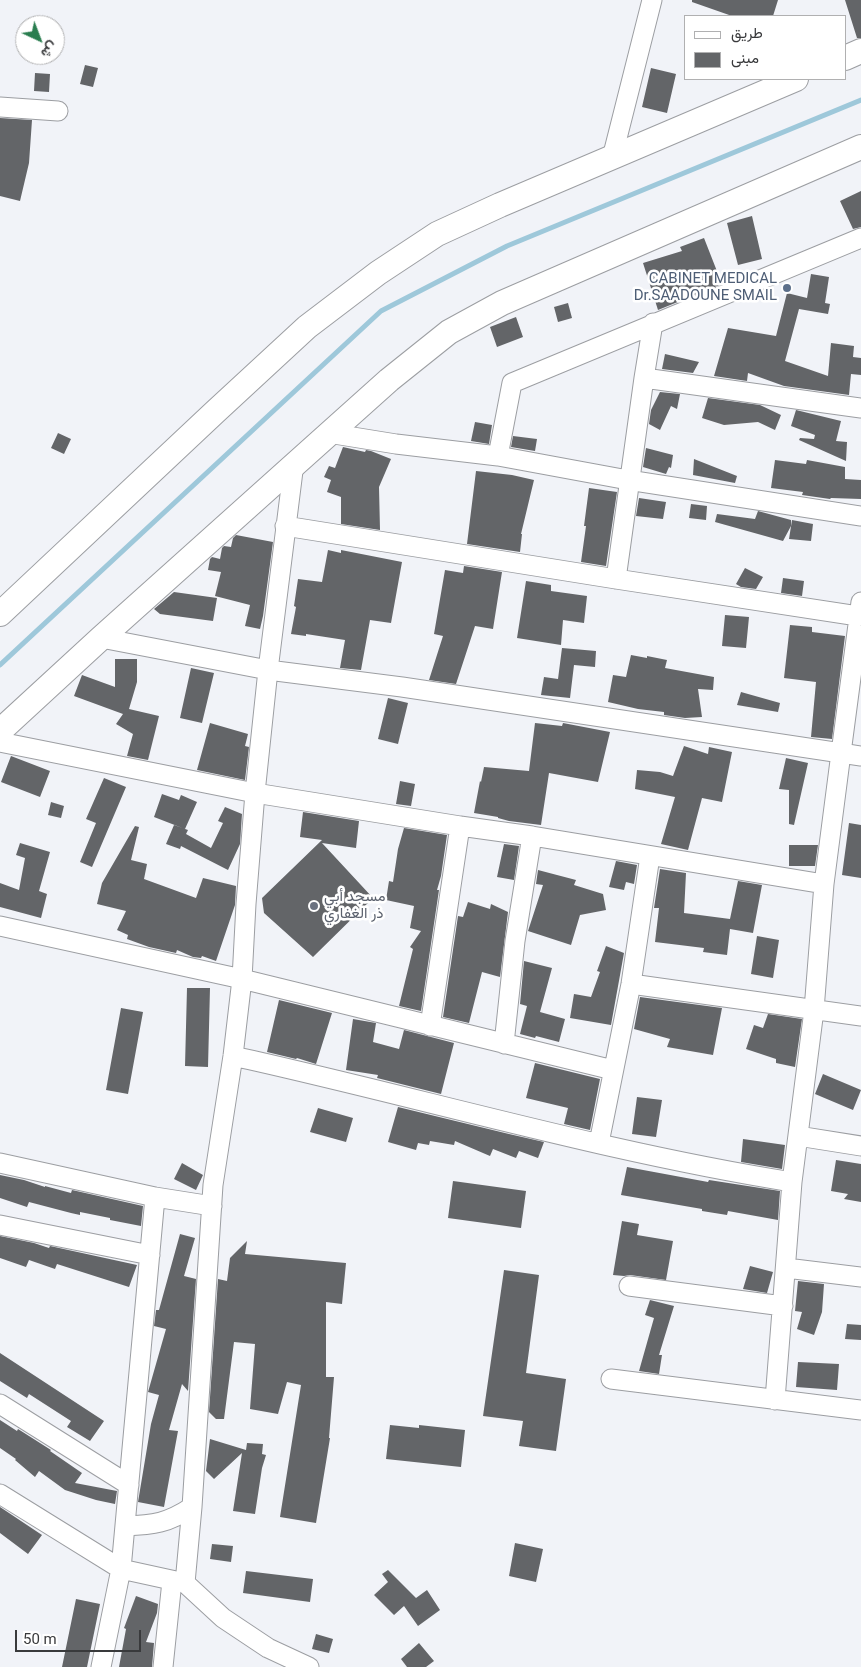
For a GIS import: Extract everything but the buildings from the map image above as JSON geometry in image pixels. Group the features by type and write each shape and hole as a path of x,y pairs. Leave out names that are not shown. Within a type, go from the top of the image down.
{"street":[{"path":"612,158 652,0"},
{"path":"846,58 861,51"},
{"path":"0,614 307,327 378,274 437,234 500,205 794,80"},
{"path":"0,107 58,111"},
{"path":"0,731 294,463 389,380 449,332 502,303 861,147"},
{"path":"498,456 512,383 861,238"},
{"path":"616,579 628,480 653,323"},
{"path":"644,378 861,408"},
{"path":"328,433 396,444 498,456 628,480 861,516"},
{"path":"163,1667 192,1507 213,1186 233,1056 242,979 255,793 285,526 294,463"},
{"path":"285,526 616,579 860,609 824,884 814,1010 792,1182 775,1400"},
{"path":"100,638 268,670 412,689 861,756"},
{"path":"0,742 255,793 824,884"},
{"path":"430,1026 460,826"},
{"path":"504,1044 515,941 532,836"},
{"path":"599,1143 631,984 650,856"},
{"path":"0,926 242,979 613,1070"},
{"path":"631,984 861,1016"},
{"path":"233,1056 314,1074 504,1122 792,1182"},
{"path":"798,1136 861,1146"},
{"path":"0,1163 155,1196 212,1206"},
{"path":"101,1667 121,1569 155,1196"},
{"path":"0,1225 150,1256"},
{"path":"786,1268 861,1278"},
{"path":"629,1286 783,1306"},
{"path":"612,1380 861,1410"},
{"path":"0,1404 128,1485"},
{"path":"0,1494 121,1569 178,1582 223,1618 260,1643 309,1667"},
{"path":"125,1526 146,1525 174,1518 192,1507"}],"waterway":[{"path":"0,665 381,311 507,246 861,100"}],"place":[{"name":"CABINET MEDICAL Dr.SAADOUNE SMAIL","path":"787,288"},
{"name":"مسجد أبي ذر الغفاري","path":"314,906"}]}
